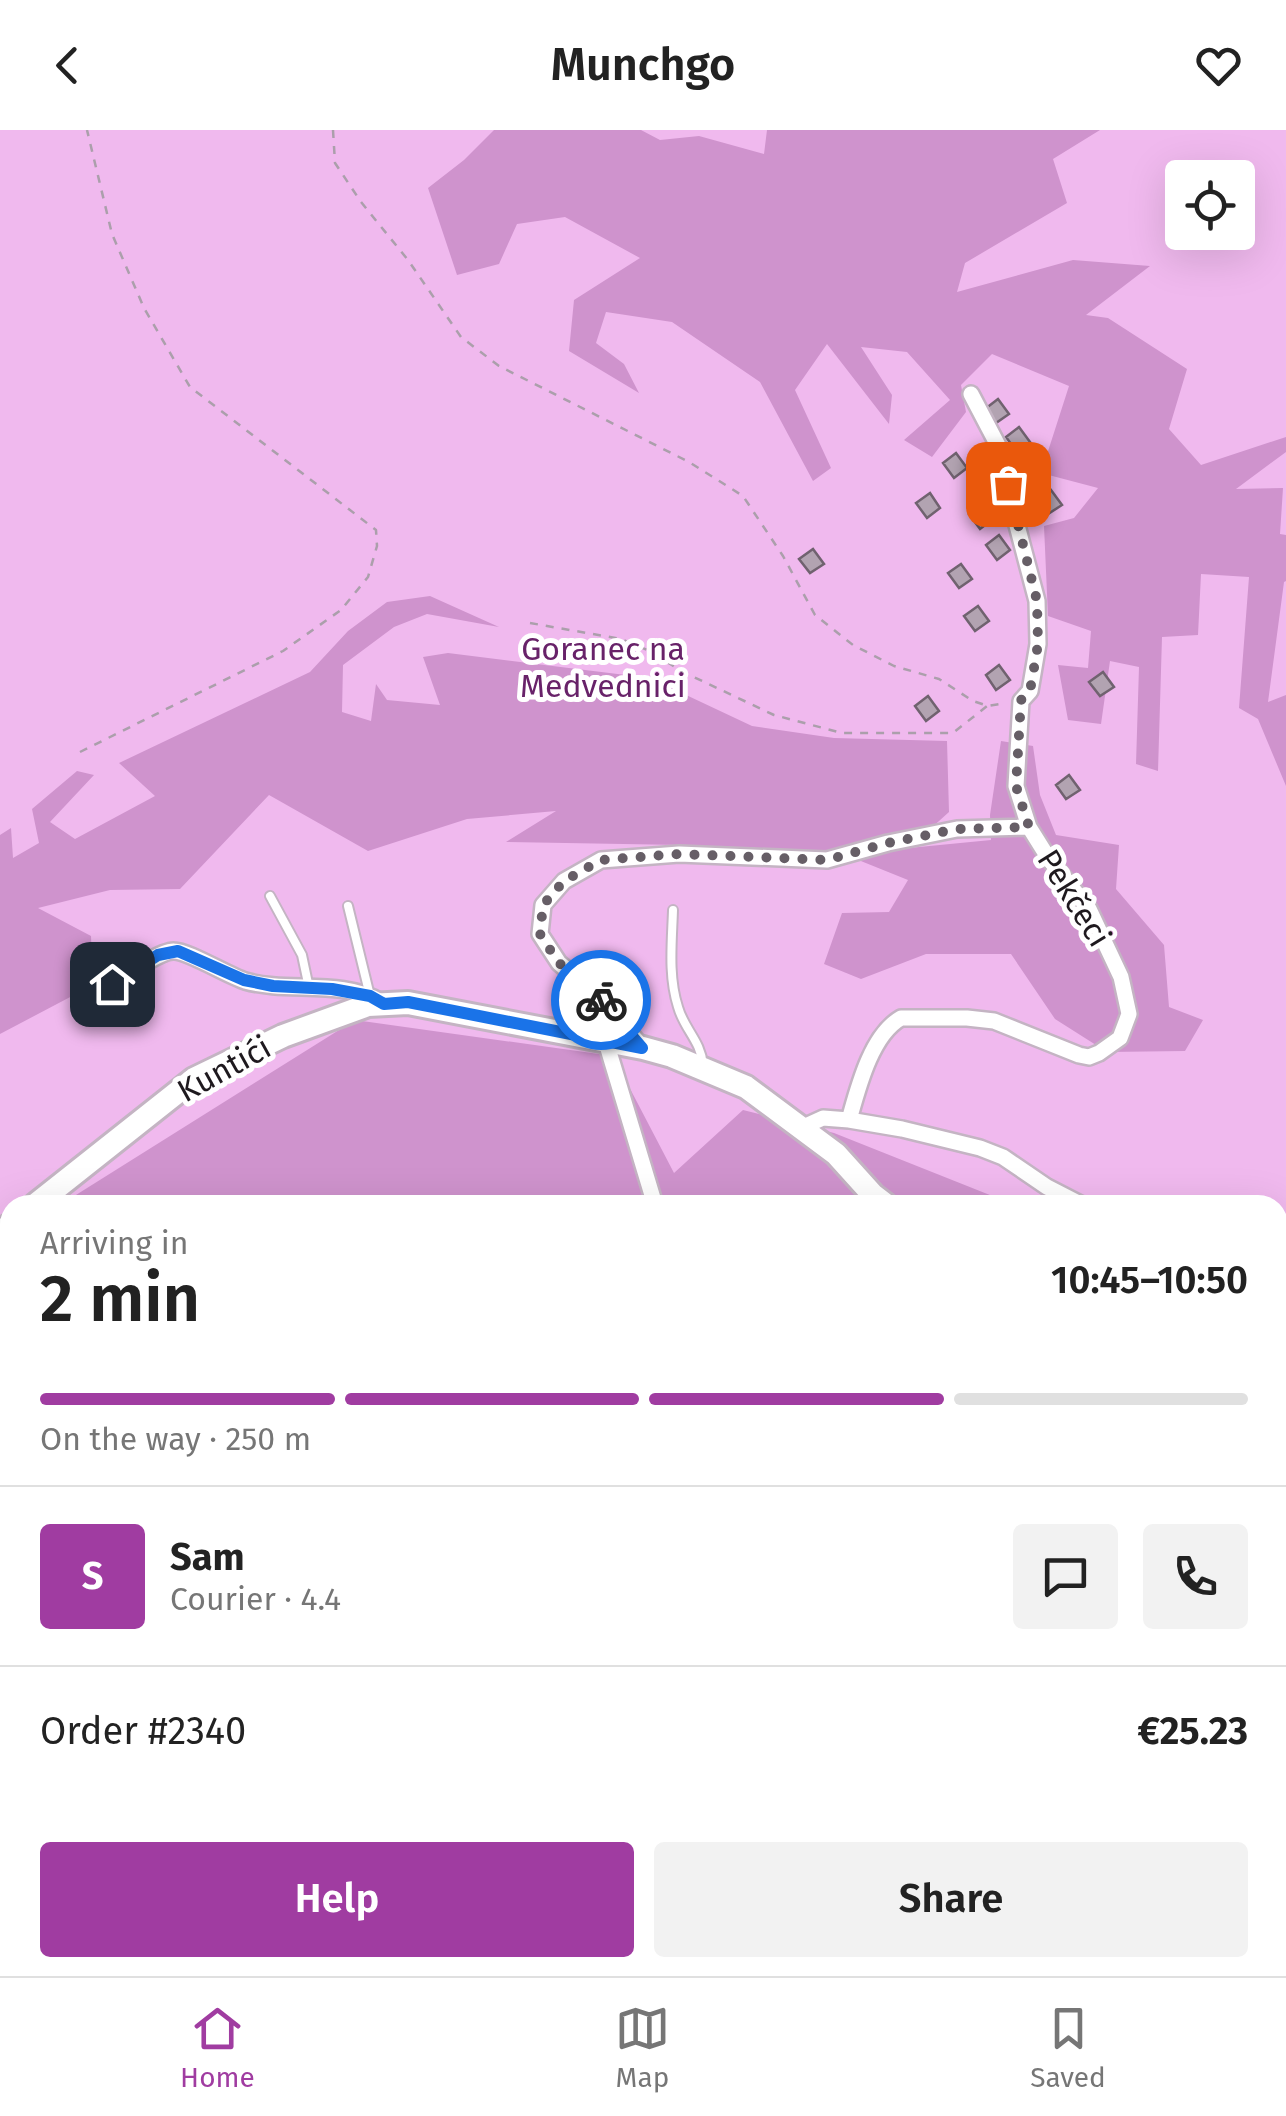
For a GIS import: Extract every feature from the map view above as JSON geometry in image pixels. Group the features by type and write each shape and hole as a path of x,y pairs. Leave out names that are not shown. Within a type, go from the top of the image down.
{"street":[{"path":"642,1048 598,996 558,962 540,934 543,905 564,881 601,860 679,854 827,860 957,829 1029,827 1016,786 1021,700 1030,691 1038,644 1037,601 1003,455 971,394"},
{"name":"Pekčeci","path":"849,1120 865,1070 883,1034 901,1018 994,1021 1089,1057 1120,1038 1128,1014 1121,977 1088,909 1029,827"},
{"name":"Kuntići","path":"88,999 158,955 178,951 244,980 408,1002 642,1048 672,1056 746,1087 836,1154 873,1195"},
{"name":"Kuntići","path":"48,1195 194,1079 282,1036 378,1000"},
{"path":"606,1042 652,1195"},
{"path":"801,1128 823,1118 849,1120 980,1148 1003,1157 1063,1195"}],"lane":[{"path":"270,896 302,955 309,988"},
{"path":"348,906 378,1000"},
{"path":"672,910 671,971 677,1005 702,1050 704,1069"}],"path":[{"path":"80,752 283,650 341,610 368,577 378,546 376,530 190,387 144,308 112,234 87,130"},
{"path":"334,130 336,163 461,337 499,366 689,462 743,496 783,556 815,615 853,645 894,666 939,678 972,701 988,706"},
{"path":"530,623 622,639 774,715 842,733 953,733 988,706 1021,700"}],"green space":[{"name":"Goranec na Medvednici","path":"0,130 1286,130 1286,1195 0,1195"}],"shaded area":[{"path":"494,130 641,130 660,140 699,136 764,154 767,130 1100,130 1053,159 1067,203 965,263 957,292 1073,260 1150,266 1086,315 1108,318 1187,369 1169,429 1201,465 1286,437 1286,452 1236,489 1283,488 1280,534 1286,535 1286,581 1268,702 1286,695 1286,786 1258,719 1239,708 1249,577 1201,574 1198,635 1162,637 1158,771 1136,764 1139,667 1110,661 1101,724 1068,720 1058,665 1088,668 1091,631 1048,616 1044,526 1074,518 1098,488 1041,473 1069,386 992,354 961,385 966,412 932,457 904,440 950,400 907,352 861,347 892,395 889,424 827,344 795,390 831,468 813,481 760,382 672,322 606,312 596,343 624,364 639,393 569,351 574,300 640,258 565,217 517,224 499,264 457,275 428,188"},
{"path":"430,596 499,627 427,614 394,627 343,665 342,712 371,721 376,684 387,700 440,705 423,657 448,653 650,678 752,726 834,738 947,741 949,812 909,848 991,840 990,815 1001,741 1033,746 1040,795 1056,835 1119,845 1116,889 1164,945 1169,1007 1203,1020 1185,1051 1107,1052 1055,1019 1011,954 926,954 861,979 824,964 842,913 889,912 908,880 836,851 506,842 556,811 467,819 368,851 269,795 180,889 110,890 38,908 91,936 93,985 0,1034 0,835 11,828 13,858 39,843 32,809 77,771 94,775 50,822 75,839 155,796 119,763 310,672 348,631 387,602"},
{"path":"355,1020 613,1056 674,1173 743,1110 834,1133 990,1195 76,1195"}],"building":[{"path":"998,399 1009,414 996,423 985,409"},
{"path":"1019,427 1030,442 1017,452 1006,437"},
{"path":"956,453 967,468 954,478 943,463"},
{"path":"1051,490 1062,505 1048,514 1038,499"},
{"path":"930,493 940,508 927,518 916,503"},
{"path":"982,504 993,519 980,529 969,514"},
{"path":"999,535 1010,550 997,560 986,545"},
{"path":"813,549 824,564 810,573 799,559"},
{"path":"961,564 972,579 959,588 948,573"},
{"path":"978,606 989,621 975,631 964,616"},
{"path":"999,665 1010,680 996,690 986,675"},
{"path":"1103,672 1114,687 1100,696 1089,682"},
{"path":"928,696 939,711 926,721 915,706"},
{"path":"1069,775 1080,790 1066,799 1056,785"}],"way so far":[{"path":"601,1000 558,962 540,934 543,905 564,881 601,860 679,854 827,860 957,829 1029,827 1016,786 1021,700 1030,691 1038,644 1037,601 1008,484"}],"route":[{"path":"112,984 158,955 178,951 244,980 273,986 332,989 370,996 384,1004 408,1002 642,1048 601,1000"}]}
